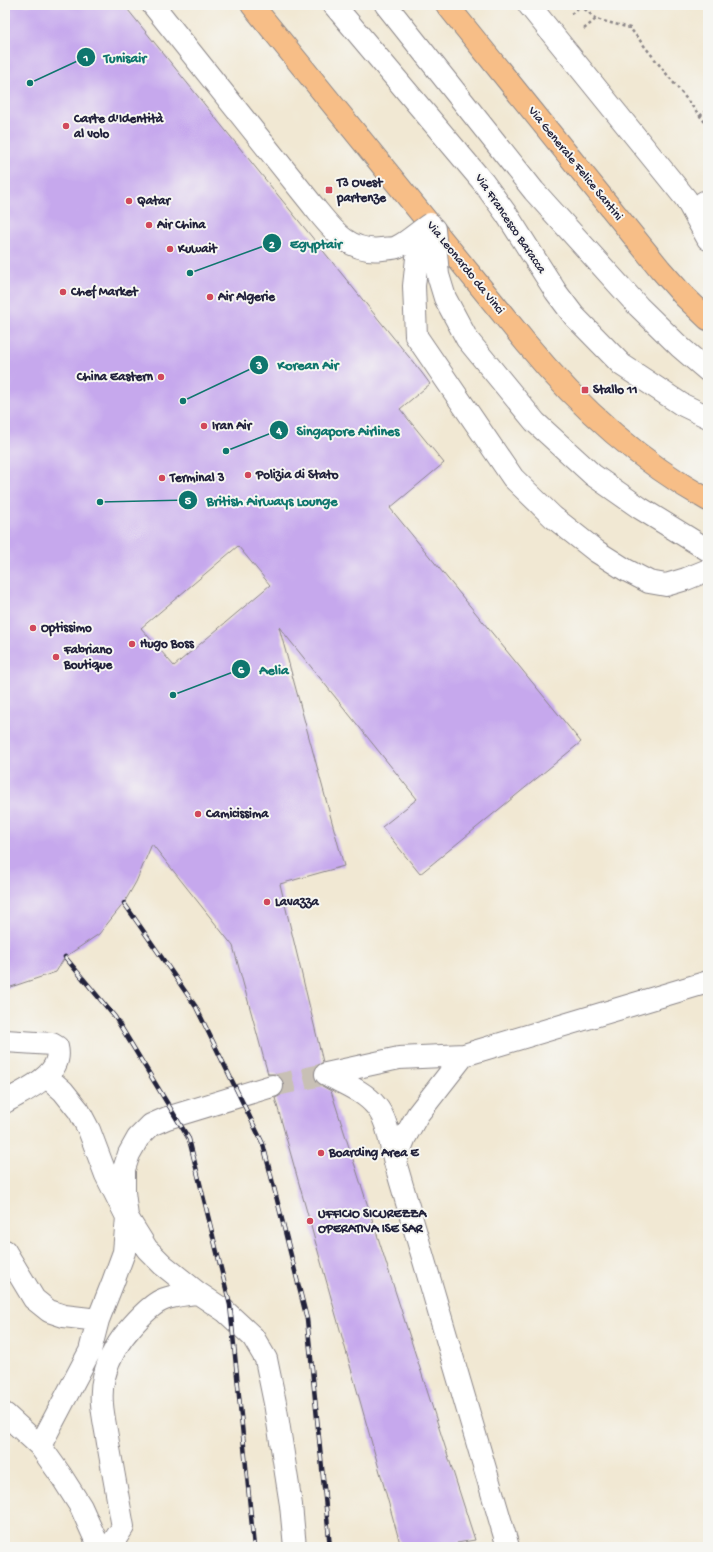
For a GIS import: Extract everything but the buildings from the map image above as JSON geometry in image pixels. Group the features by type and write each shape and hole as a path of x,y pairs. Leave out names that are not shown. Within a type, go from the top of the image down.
{"main road":[{"name":"Via Leonardo da Vinci","path":"252,5 544,364 586,409 616,435 650,463 682,485 708,500"},
{"name":"Via Generale Felice Santini","path":"448,5 660,268 684,296 708,319"}],"lane":[{"name":"Via Francesco Baracca","path":"334,5 483,182 507,215 556,292 574,316 622,365 681,404 708,417"},
{"path":"386,5 534,191 638,306 680,347 708,371"},
{"path":"529,5 686,199 708,239"},
{"path":"158,7 330,226 348,242 357,247 368,249 396,247 432,226"},
{"path":"432,226 440,281 445,298 467,339 535,422 593,475 640,508 708,550"},
{"path":"432,226 417,258 414,286 416,336 513,478 554,517 596,551 626,570 649,582 666,585 708,570"},
{"path":"508,1547 395,1162 385,1121 377,1106 367,1097 326,1074 399,1058 464,1055 708,982"},
{"path":"5,1042 46,1042 57,1047 59,1053 58,1061 47,1077 5,1102"},
{"path":"395,1162 405,1137 418,1114 464,1055"},
{"path":"47,1077 63,1091 79,1111 90,1130 106,1175 127,1217 147,1249 163,1265 198,1293 225,1311 253,1337 266,1359 289,1489 295,1547"},
{"path":"40,1446 90,1351 98,1320 114,1282 124,1252 127,1217 124,1192 124,1169 129,1154 138,1138 151,1125 167,1118 195,1108 272,1086"},
{"path":"5,1251 34,1299 49,1311 64,1316 98,1320"},
{"path":"110,1547 123,1527 102,1400 104,1378 111,1355 126,1333 147,1309 163,1299 178,1295 198,1293"},
{"path":"5,1414 40,1446 81,1507 99,1547"}],"path":[{"path":"579,5 596,19 630,28 708,126"},
{"path":"580,33 596,19"},
{"path":"700,116 708,109"}],"tunnel":[{"path":"272,1086 326,1074"}],"railway":[{"path":"124,903 196,1007 263,1144 307,1319 330,1547"},
{"path":"65,957 115,1017 189,1139 230,1305 254,1547"}],"place":[{"name":"Tunisair","path":"30,83"},
{"name":"Carte d'Identità al volo","path":"66,126"},
{"name":"T3 Ovest partenze","path":"329,190"},
{"name":"Qatar","path":"129,201"},
{"name":"Air China","path":"149,225"},
{"name":"Kuwait","path":"170,249"},
{"name":"Egyptair","path":"190,273"},
{"name":"Chef Market","path":"63,292"},
{"name":"Air Algerie","path":"210,297"},
{"name":"China Eastern","path":"161,377"},
{"name":"Stallo 11","path":"585,390"},
{"name":"Korean Air","path":"183,401"},
{"name":"Iran Air","path":"204,426"},
{"name":"Singapore Airlines","path":"226,451"},
{"name":"Polizia di Stato","path":"248,475"},
{"name":"Terminal 3","path":"162,478"},
{"name":"British Airways Lounge","path":"100,502"},
{"name":"Optissimo","path":"33,628"},
{"name":"Hugo Boss","path":"132,644"},
{"name":"Fabriano Boutique","path":"56,657"},
{"name":"Aelia","path":"173,695"},
{"name":"Camicissima","path":"198,814"},
{"name":"Lavazza","path":"267,902"},
{"name":"Boarding Area E","path":"321,1153"},
{"name":"UFFICIO SICUREZZA OPERATIVA ISE SAR","path":"310,1221"}]}
